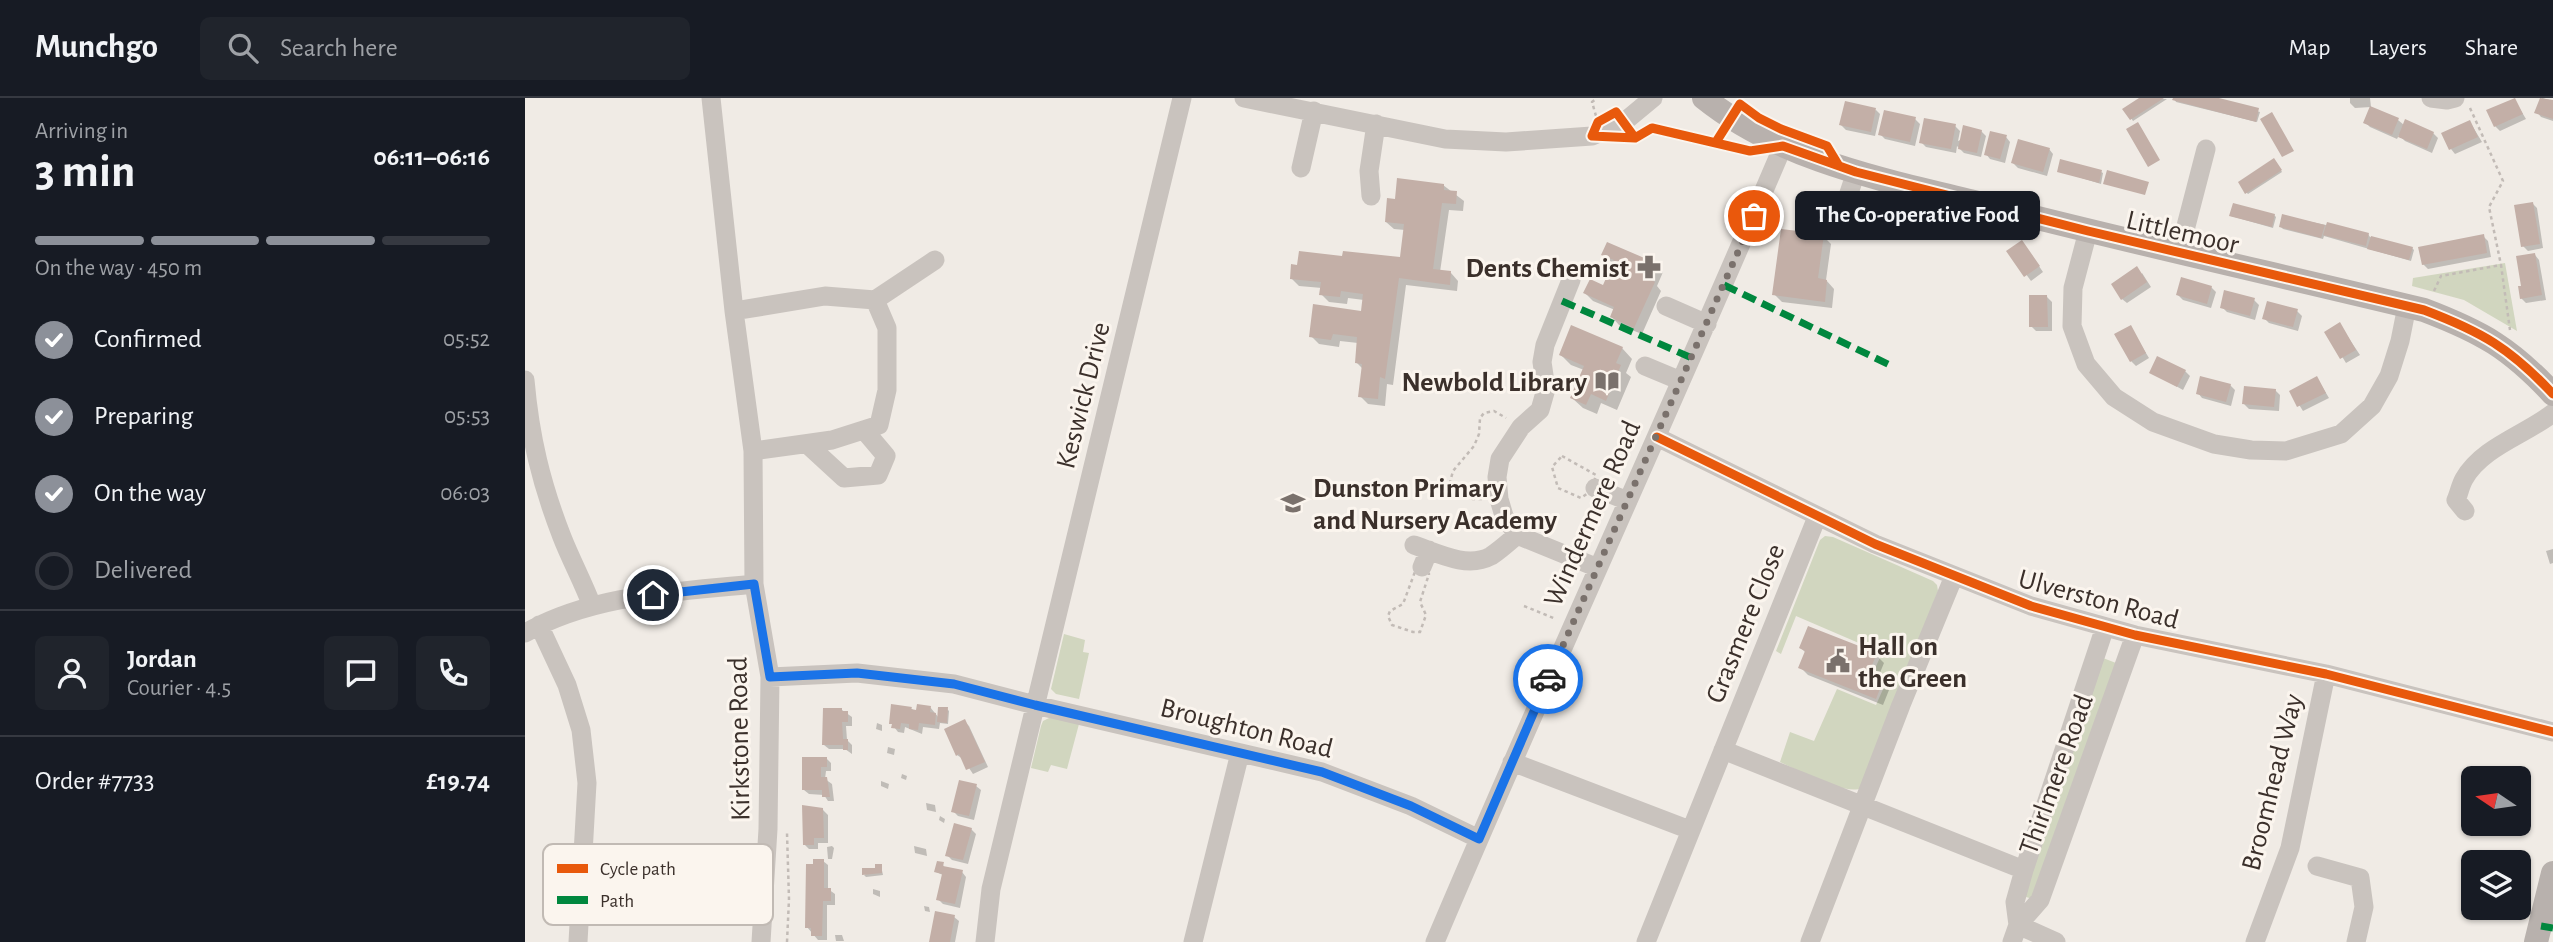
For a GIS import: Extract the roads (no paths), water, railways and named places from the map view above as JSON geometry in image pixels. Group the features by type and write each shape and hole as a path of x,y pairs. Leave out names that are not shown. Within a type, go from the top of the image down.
{"main road":[{"name":"Littlemoor","path":"1704,98 1739,124 1783,146 1856,172 2088,232 2415,308 2456,322 2501,345 2525,364 2553,394"},
{"path":"2536,942 2553,873"}],"street":[{"name":"Kirkstone Road","path":"711,98 734,311 753,451 754,584 770,677 767,844"},
{"name":"Keswick Drive","path":"985,942 991,889 1182,98"},
{"path":"1244,98 1311,107 1376,124 1457,139 1506,142 1624,122 1653,98"},
{"path":"2431,98 2455,98"},
{"path":"1301,168 1311,107"},
{"path":"1371,196 1370,170 1376,124"},
{"name":"Windermere Road","path":"1435,942 1571,625 1657,437 1783,146"},
{"path":"2179,253 2206,149"},
{"path":"1842,214 1856,172"},
{"path":"2088,232 2073,288 2072,326 2086,364 2114,397 2143,416 2214,444 2251,450 2286,451 2340,434 2371,406 2389,376 2400,341 2415,308"},
{"path":"734,311 825,296 874,300 935,260"},
{"path":"1571,280 1545,345 1542,362 1546,389 1540,410 1521,427 1500,459 1497,477 1499,499 1504,516 1517,535 1598,568"},
{"path":"753,451 832,440 879,425 887,390 887,328 874,300"},
{"path":"1666,306 1707,324"},
{"path":"1645,366 1681,381"},
{"path":"525,380 529,447 562,538 583,580 591,606"},
{"path":"2465,511 2456,500 2464,478 2493,449 2553,413"},
{"path":"807,444 844,478 878,475 886,456 865,430"},
{"name":"Ulverston Road","path":"1657,437 1817,517 2031,606 2135,635 2326,674 2553,732"},
{"path":"1595,488 1628,500"},
{"name":"Grasmere Close","path":"1646,942 1817,517"},
{"path":"1422,554 1473,561 1489,557 1517,535"},
{"path":"1809,942 1954,576"},
{"path":"584,844 587,783 581,730 567,685 532,629 591,606 653,595 754,584"},
{"name":"Thirlmere Road","path":"2015,934 2015,902 2024,870 2105,627"},
{"name":"Thirlmere Road","path":"2015,934 2040,900 2135,635"},
{"name":"Broomhead Way","path":"2255,942 2290,848 2326,674"},
{"path":"770,677 871,675 954,684 1035,705"},
{"name":"Broughton Road","path":"1035,705 1322,772 1411,806 1479,839"},
{"path":"1723,750 2024,870"},
{"path":"1193,942 1240,753"},
{"path":"1512,762 1689,831"},
{"path":"2317,866 2360,878 2364,906 2356,942"},
{"path":"2015,934 2056,942"}],"place":[{"name":"The Co-operative Food","path":"1754,216"},
{"name":"Dents Chemist","path":"1649,267"},
{"name":"Newbold Library","path":"1607,381"},
{"name":"Dunston Primary and Nursery Academy","path":"1293,503"},
{"name":"Hall on the Green","path":"1838,661"}]}
